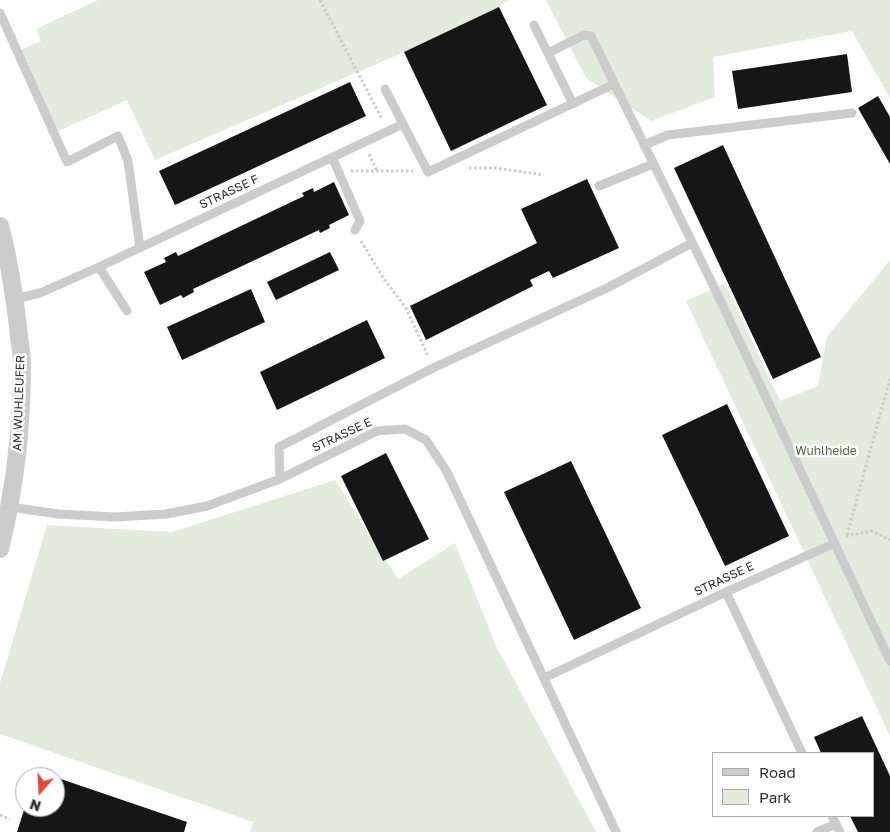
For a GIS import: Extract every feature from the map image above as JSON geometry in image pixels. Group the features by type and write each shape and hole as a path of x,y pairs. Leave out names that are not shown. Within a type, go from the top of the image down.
{"street":[{"name":"AM WUHLEUFER","path":"0,226 15,299 22,363 19,438 10,507 1,542"}],"lane":[{"path":"0,13 67,162 118,136 128,161 140,248"},
{"path":"534,25 573,104"},
{"path":"548,53 584,35 592,36 714,287 890,661"},
{"path":"385,89 428,172 614,84"},
{"path":"644,145 668,135 852,114"},
{"name":"STRASSE F","path":"15,299 40,293 100,267 403,124"},
{"path":"332,157 360,221 355,230"},
{"path":"599,186 654,164"},
{"path":"280,479 279,447 433,368 607,288 692,243"},
{"path":"100,267 127,311"},
{"name":"STRASSE E","path":"10,507 58,514 115,517 166,514 208,506 280,479 378,431 405,429 426,440 446,472 616,832"},
{"name":"STRASSE E","path":"544,678 835,543"},
{"path":"726,592 802,752"},
{"path":"817,832 836,824"}],"path":[{"path":"320,0 388,130"},
{"path":"461,169 496,168 544,175"},
{"path":"338,171 428,172"},
{"path":"355,230 384,279 406,308 433,368"},
{"path":"847,535 890,379"},
{"path":"835,543 847,535 872,531 890,540"},
{"path":"0,815 10,818"}],"green space":[{"path":"98,0 509,0 499,7 404,52 155,160 127,100 54,133 18,51 41,41 36,29"},
{"path":"546,0 890,0 890,98 852,31 713,57 715,97 651,121 586,78"},
{"name":"Wuhlheide","path":"890,260 890,736 686,301 725,283 780,401 818,386 827,337"},
{"path":"335,480 398,579 455,543 496,646 596,832 250,832 253,822 0,734 0,683 47,525 172,532"}],"building":[{"path":"499,7 547,105 451,151 404,52"},
{"path":"847,54 852,92 738,109 732,71"},
{"path":"350,82 366,116 175,205 159,171"},
{"path":"878,96 890,117 890,164 858,108"},
{"path":"723,145 821,357 773,379 674,168"},
{"path":"587,179 619,248 553,278 549,271 530,280 533,286 426,340 410,306 537,243 521,209"},
{"path":"334,182 349,215 329,225 330,228 320,233 319,230 193,289 194,292 183,298 181,295 160,305 144,272 166,262 164,258 176,252 178,256 304,196 302,193 313,188 314,192"},
{"path":"330,252 339,270 276,300 267,282"},
{"path":"251,289 265,322 182,360 167,327"},
{"path":"367,320 385,358 277,410 260,372"},
{"path":"727,404 789,536 725,566 662,435"},
{"path":"386,453 429,539 383,561 341,476"},
{"path":"571,461 641,608 574,640 504,492"},
{"path":"862,716 890,776 890,832 858,832 850,817 875,817 875,752 821,752 814,737"},
{"path":"65,780 187,822 184,832 17,832 22,817 65,817"}]}
